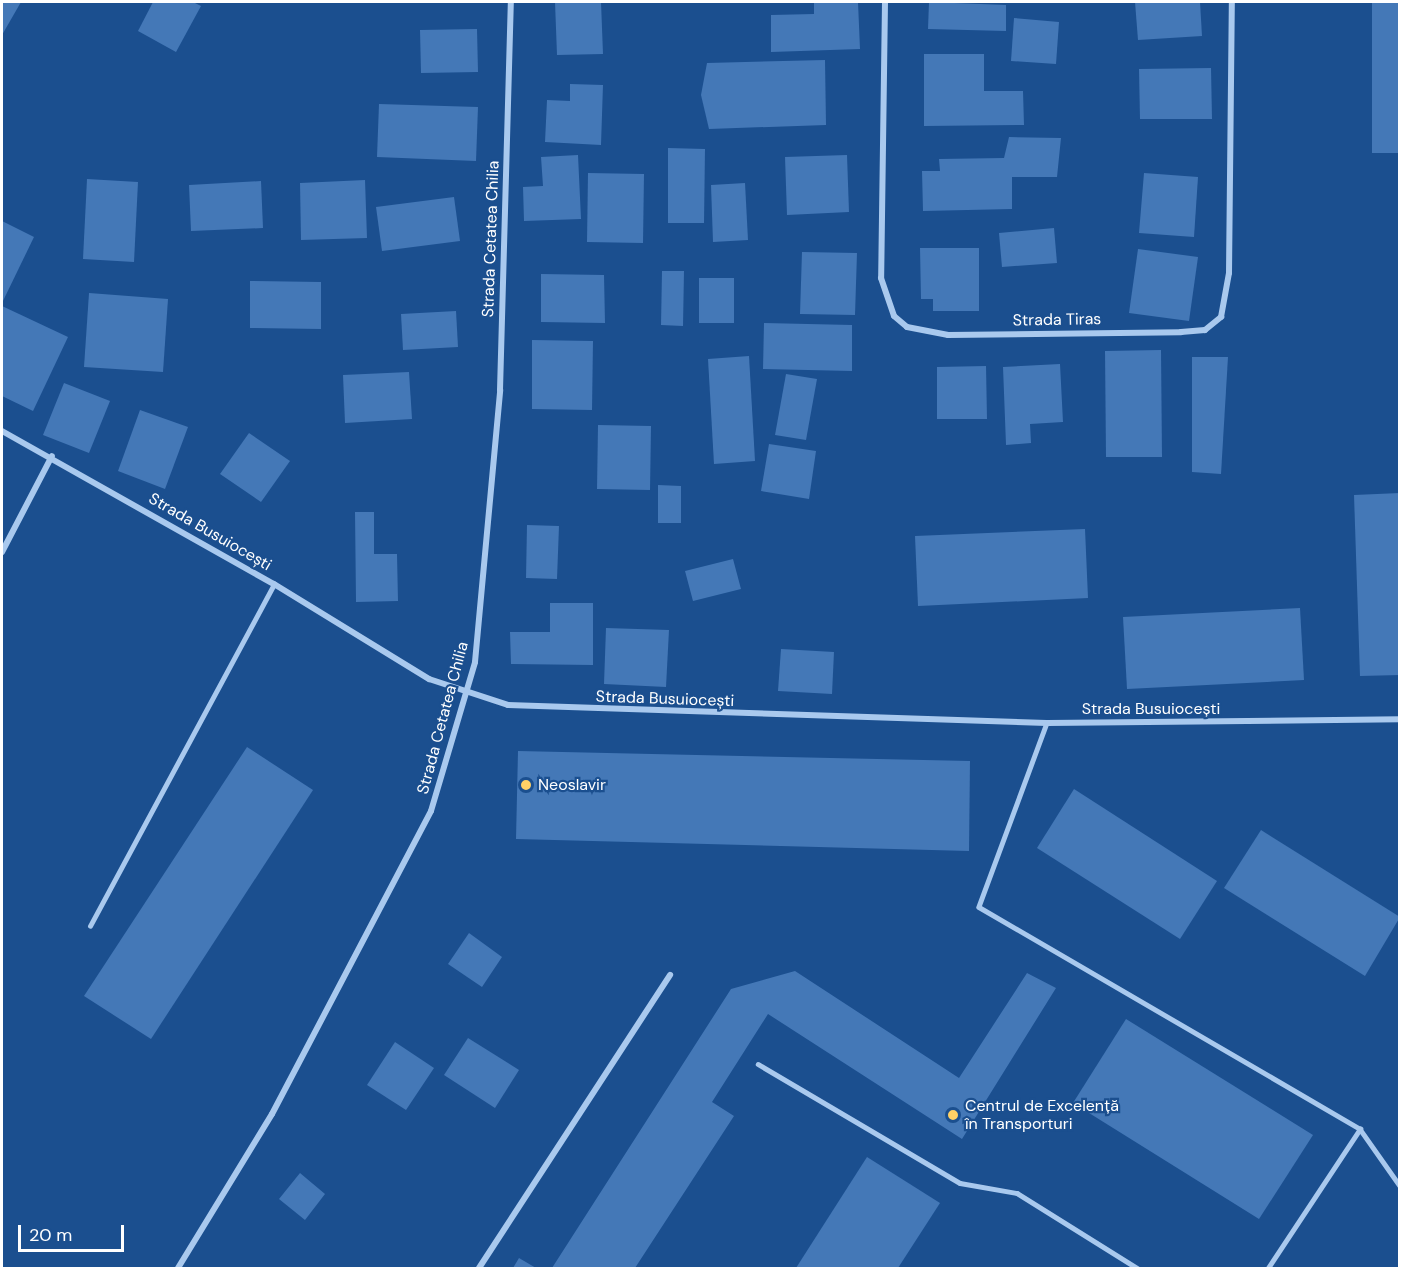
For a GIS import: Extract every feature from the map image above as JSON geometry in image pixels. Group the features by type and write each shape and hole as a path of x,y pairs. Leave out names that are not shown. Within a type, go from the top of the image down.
{"street":[{"name":"Strada Cetatea Chilia","path":"178,1269 272,1114 431,811 475,662 500,390 511,2"},
{"name":"Strada Tiras","path":"885,2 881,278 894,316 907,327 948,335 1180,332 1204,330 1221,317 1229,273 1232,2"},
{"name":"Strada Busuiocești","path":"2,431 52,456 274,584 429,679 508,705 561,710 1047,723 1400,719"},
{"path":"2,552 52,456"},
{"path":"479,1269 670,975"}],"lane":[{"path":"90,926 274,584"},
{"path":"1047,723 979,907 1360,1129 1400,1186"},
{"path":"758,1064 960,1183 1017,1193 1137,1269"},
{"path":"1268,1269 1360,1129"}],"building":[{"path":"2,2 21,2 2,35"},
{"path":"153,2 193,2 201,6 176,52 138,31"},
{"path":"555,2 601,2 603,54 557,55"},
{"path":"814,2 858,2 860,49 771,52 771,15 814,14"},
{"path":"929,2 1006,5 1006,31 928,29"},
{"path":"1135,2 1200,2 1202,36 1138,40"},
{"path":"1372,2 1400,2 1400,153 1372,153"},
{"path":"1014,18 1059,22 1056,64 1011,61"},
{"path":"477,29 478,72 421,73 420,30"},
{"path":"924,54 984,54 984,91 1023,91 1024,125 924,126"},
{"path":"825,60 826,125 709,129 701,95 707,63"},
{"path":"1211,68 1212,119 1140,119 1139,69"},
{"path":"570,84 603,85 601,145 545,142 547,100 570,101"},
{"path":"379,104 478,107 476,161 377,157"},
{"path":"1009,137 1061,138 1057,177 1012,177 1012,209 923,211 922,171 940,171 939,159 1004,158"},
{"path":"668,148 705,149 704,223 668,223"},
{"path":"578,155 581,219 524,221 523,187 543,186 541,157"},
{"path":"847,155 849,212 787,215 785,157"},
{"path":"588,173 644,174 643,243 587,242"},
{"path":"1144,173 1198,177 1194,237 1139,233"},
{"path":"87,179 138,182 134,262 83,259"},
{"path":"365,180 367,238 301,240 300,183"},
{"path":"261,181 263,228 191,231 189,185"},
{"path":"745,183 748,240 713,242 711,185"},
{"path":"454,197 460,241 382,251 376,207"},
{"path":"2,221 34,237 2,303"},
{"path":"1054,228 1057,263 1002,267 999,233"},
{"path":"920,248 979,248 979,311 933,311 933,299 921,299"},
{"path":"1138,249 1198,257 1189,321 1129,313"},
{"path":"802,252 857,253 855,315 800,314"},
{"path":"662,271 684,271 683,326 661,325"},
{"path":"541,274 604,275 605,323 541,322"},
{"path":"699,278 734,278 734,323 699,323"},
{"path":"250,281 321,282 321,329 250,328"},
{"path":"89,293 168,299 163,372 84,367"},
{"path":"2,306 68,337 33,411 2,396"},
{"path":"456,311 458,347 403,350 401,314"},
{"path":"764,323 852,325 852,371 763,369"},
{"path":"532,340 593,341 592,410 532,409"},
{"path":"1161,350 1162,457 1106,457 1105,351"},
{"path":"749,356 755,461 714,464 708,359"},
{"path":"1192,357 1228,357 1221,474 1192,472"},
{"path":"1060,364 1063,422 1030,424 1031,443 1006,445 1003,367"},
{"path":"986,366 987,419 937,419 937,367"},
{"path":"409,372 412,419 345,423 343,375"},
{"path":"786,374 817,379 806,440 775,435"},
{"path":"64,383 110,401 89,453 43,435"},
{"path":"140,410 188,427 165,489 118,471"},
{"path":"598,425 651,426 650,490 597,489"},
{"path":"249,433 290,461 261,502 220,474"},
{"path":"769,444 816,451 809,499 761,491"},
{"path":"658,485 681,486 681,523 658,523"},
{"path":"1400,493 1400,675 1360,676 1354,495"},
{"path":"355,512 374,512 374,554 397,554 398,601 356,602"},
{"path":"527,525 559,526 557,579 526,578"},
{"path":"1085,529 1088,598 918,606 915,536"},
{"path":"733,559 741,589 693,601 685,571"},
{"path":"550,603 593,603 593,665 511,664 510,632 550,632"},
{"path":"1300,608 1304,680 1127,689 1123,617"},
{"path":"606,628 669,630 666,687 604,684"},
{"path":"781,649 834,652 832,694 778,691"},
{"path":"247,747 313,790 151,1039 84,996"},
{"path":"518,751 970,761 969,851 516,839"},
{"path":"1074,789 1217,881 1180,939 1037,848"},
{"path":"1261,830 1400,917 1365,976 1224,888"},
{"path":"469,933 502,957 482,987 448,964"},
{"path":"795,971 959,1078 1027,973 1056,988 962,1139 768,1014 712,1102 734,1116 635,1268 552,1268 731,989"},
{"path":"1126,1019 1313,1135 1259,1219 1073,1103"},
{"path":"468,1038 519,1070 495,1108 444,1075"},
{"path":"395,1042 434,1068 406,1110 367,1085"},
{"path":"867,1157 940,1203 898,1268 796,1268"},
{"path":"300,1173 325,1194 305,1220 279,1199"},
{"path":"519,1258 536,1268 513,1268"}],"place":[{"name":"Neoslavir","path":"526,785"},
{"name":"Centrul de Excelență în Transporturi","path":"953,1115"}]}
